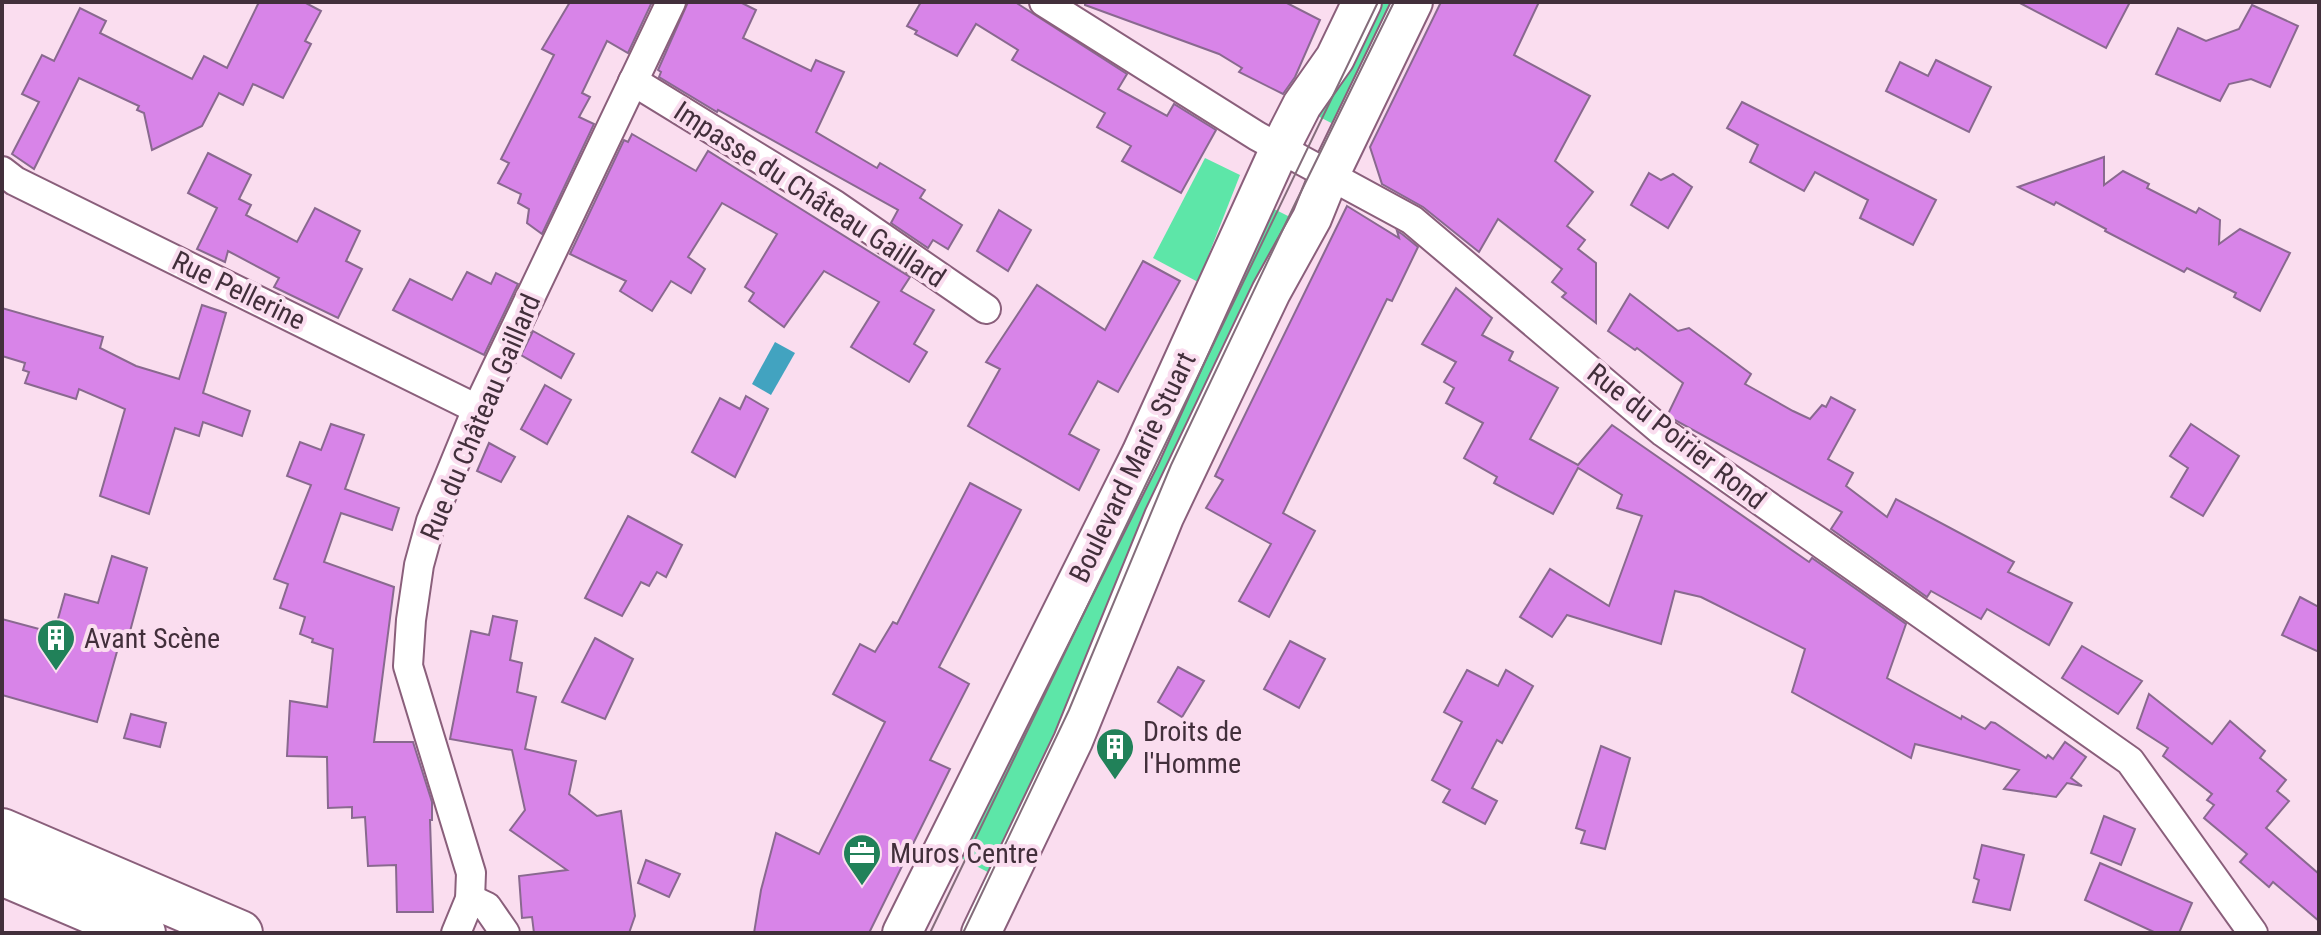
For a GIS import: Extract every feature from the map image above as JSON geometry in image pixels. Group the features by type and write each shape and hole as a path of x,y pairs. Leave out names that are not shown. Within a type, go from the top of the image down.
{"main road":[{"name":"Boulevard Marie Stuart","path":"902,933 1141,454 1280,148 1302,105 1335,58 1362,2"},
{"name":"Boulevard Marie Stuart","path":"981,933 1073,741 1164,517 1271,292 1312,218 1413,2"},
{"path":"2,831 240,933"},
{"path":"2,873 143,933"}],"street":[{"name":"Rue du Château Gaillard","path":"456,933 470,899 471,873 408,666 417,579 431,521 477,409 671,2"},
{"name":"Rue du Poirier Rond","path":"1044,2 1280,148 1412,220 1663,432 2130,761 2253,933"},
{"name":"Impasse du Château Gaillard","path":"633,81 835,205 986,309"},
{"name":"Rue Pellerine","path":"2,171 15,181 477,409"},
{"path":"470,899 487,907 505,933"}],"green space":[{"path":"1369,2 1402,2 1339,127 1308,111"},
{"path":"1205,158 1240,175 1198,282 1153,258"},
{"path":"1264,204 1302,223 999,878 959,857"}],"water":[{"path":"775,342 795,353 771,395 752,384"}],"building":[{"path":"259,2 304,2 321,11 305,41 311,44 283,98 253,84 243,105 219,93 202,126 152,150 144,113 137,110 139,106 79,78 34,169 12,154 39,102 22,94 42,55 54,61 80,8 106,21 100,33 192,79 204,56 227,68"},
{"path":"570,2 652,2 628,53 607,41 582,93 590,97 579,117 594,124 542,234 527,223 529,209 518,203 521,194 498,183 509,163 501,159 554,55 542,49"},
{"path":"688,2 740,2 756,10 743,38 811,71 816,60 844,72 816,132 877,168 880,163 925,190 920,198 962,225 948,249 933,240 928,248 891,223 898,210 659,77 661,72 658,70"},
{"path":"921,2 1015,2 1127,74 1118,89 1167,116 1174,104 1216,130 1181,193 1122,161 1131,146 1097,127 1105,113 1012,60 1018,50 976,24 957,56 915,34 917,31 907,26"},
{"path":"1085,2 1285,2 1320,20 1295,77 1283,94 1239,72 1242,68 1219,54 1085,5"},
{"path":"1441,2 1539,2 1514,55 1590,96 1555,161 1593,192 1567,226 1585,240 1578,249 1596,263 1596,323 1562,297 1566,293 1552,282 1562,269 1498,219 1479,252 1423,207 1382,184 1370,147"},
{"path":"2018,2 2130,2 2106,48"},
{"path":"2252,5 2298,26 2270,87 2251,79 2229,84 2220,101 2156,74 2178,28 2206,41 2239,29"},
{"path":"1936,60 1991,87 1969,132 1886,91 1900,62 1928,76"},
{"path":"1742,102 1936,200 1913,245 1860,218 1868,200 1815,172 1804,191 1750,162 1758,145 1727,128"},
{"path":"632,134 696,171 708,151 910,277 901,291 934,310 914,344 927,352 909,382 851,347 879,302 824,271 784,327 749,301 754,293 745,287 777,234 722,203 688,257 705,269 691,293 671,281 652,311 620,291 626,281 570,254 624,140 628,142"},
{"path":"208,153 251,175 239,199 251,205 246,215 297,242 315,208 360,231 346,261 362,269 338,318 274,287 279,278 228,251 225,262 197,249 217,208 188,193"},
{"path":"2104,157 2104,185 2123,171 2149,184 2147,188 2196,213 2199,208 2220,220 2219,244 2240,229 2290,253 2260,311 2234,297 2236,293 2187,268 2184,272 2056,202 2054,205 2018,187"},
{"path":"1649,173 1661,180 1673,174 1692,187 1668,228 1631,205"},
{"path":"1347,206 1399,238 1397,231 1418,247 1392,301 1387,299 1283,513 1315,531 1269,617 1239,601 1271,544 1206,508 1223,480 1215,476"},
{"path":"999,210 1031,230 1008,271 977,251"},
{"path":"1143,261 1180,281 1118,392 1098,381 1069,434 1099,450 1079,490 968,426 1000,369 986,362 1037,285 1105,330"},
{"path":"467,272 491,284 496,273 518,284 484,355 393,310 410,279 452,300"},
{"path":"1456,288 1492,318 1482,335 1513,352 1509,360 1558,388 1530,439 1578,465 1612,425 1809,562 1812,558 1906,624 1887,678 1985,729 1991,722 1995,723 2046,758 2048,755 2053,759 2065,742 2086,757 2071,778 2082,786 2067,783 2056,797 2004,789 2019,770 1915,744 1911,758 1792,692 1805,649 1701,597 1675,591 1661,644 1567,615 1552,637 1520,617 1550,569 1609,606 1642,516 1617,508 1622,495 1578,468 1553,514 1494,483 1497,477 1464,458 1483,423 1446,403 1454,388 1444,382 1456,362 1422,344"},
{"path":"1630,294 1678,331 1689,328 1751,374 1745,384 1793,411 1810,419 1822,405 1826,407 1831,397 1855,410 1828,459 1853,473 1846,486 1887,517 1896,499 2014,562 2008,572 2072,603 2049,645 1987,609 1981,619 1931,591 1927,597 1831,529 1842,512 1673,419 1668,414 1683,383 1637,348 1635,350 1608,331"},
{"path":"202,305 226,313 203,393 250,411 242,436 203,422 199,436 175,428 149,514 100,496 125,409 79,389 76,399 25,383 29,372 23,370 25,363 2,356 2,308 103,337 100,348 136,366 179,379"},
{"path":"533,331 574,354 561,378 521,355"},
{"path":"545,385 571,400 547,444 521,429"},
{"path":"746,396 768,409 735,477 692,452 720,398 740,409"},
{"path":"331,424 364,435 345,489 399,508 392,530 341,513 324,562 394,587 374,742 413,742 432,802 433,912 397,912 396,865 368,866 365,817 352,818 352,807 328,808 327,757 287,756 290,701 327,707 333,649 300,634 305,617 280,608 288,584 274,579 311,485 287,476 300,442 321,450"},
{"path":"2191,424 2239,456 2203,516 2171,497 2188,468 2170,456"},
{"path":"489,443 515,457 501,482 477,471"},
{"path":"970,483 1021,510 939,667 969,684 930,760 950,769 869,933 754,933 761,890 776,833 819,854 885,722 833,694 860,644 875,652 893,622 897,624"},
{"path":"628,516 682,545 666,577 657,572 649,586 641,582 622,616 585,598"},
{"name":"Avant Scène","path":"112,556 147,568 125,650 118,648 97,722 2,695 2,619 54,633 65,594 98,603"},
{"path":"2300,597 2319,607 2319,652 2282,635"},
{"path":"493,616 517,621 510,660 522,663 517,692 536,697 525,749 576,761 569,794 597,816 621,811 635,916 629,933 534,933 532,917 522,918 519,876 567,870 510,830 525,810 512,750 450,739 471,631 489,635"},
{"path":"595,638 633,659 605,719 562,702"},
{"path":"1290,641 1325,659 1299,708 1264,689"},
{"path":"2082,646 2142,681 2118,714 2062,678"},
{"path":"1178,667 1204,681 1182,717 1158,702"},
{"path":"1467,670 1498,686 1506,670 1533,686 1502,743 1497,740 1472,788 1497,801 1485,824 1443,802 1450,790 1432,780 1462,722 1444,712"},
{"path":"2149,694 2212,744 2230,721 2265,751 2260,758 2286,780 2277,791 2289,801 2266,828 2319,874 2319,921 2273,882 2269,887 2240,862 2247,854 2204,818 2214,805 2207,800 2212,794 2163,756 2168,748 2137,728"},
{"path":"131,714 166,723 160,747 124,738"},
{"path":"1601,746 1630,758 1605,849 1581,843 1585,831 1576,828"},
{"path":"2104,816 2135,829 2121,865 2091,853"},
{"path":"1982,845 2024,855 2010,910 1973,902 1979,880 1974,878"},
{"path":"646,860 680,874 669,897 638,883"},
{"path":"2100,863 2192,903 2179,933 2156,933 2085,900"}],"tram line":[{"path":"930,933 1378,2"},
{"path":"963,933 1069,710 1171,465 1394,2"}],"place":[{"name":"Avant Scène","path":"56,672"},
{"name":"Droits de l'Homme","path":"1115,781"},
{"name":"Muros Centre","path":"862,887"}]}
